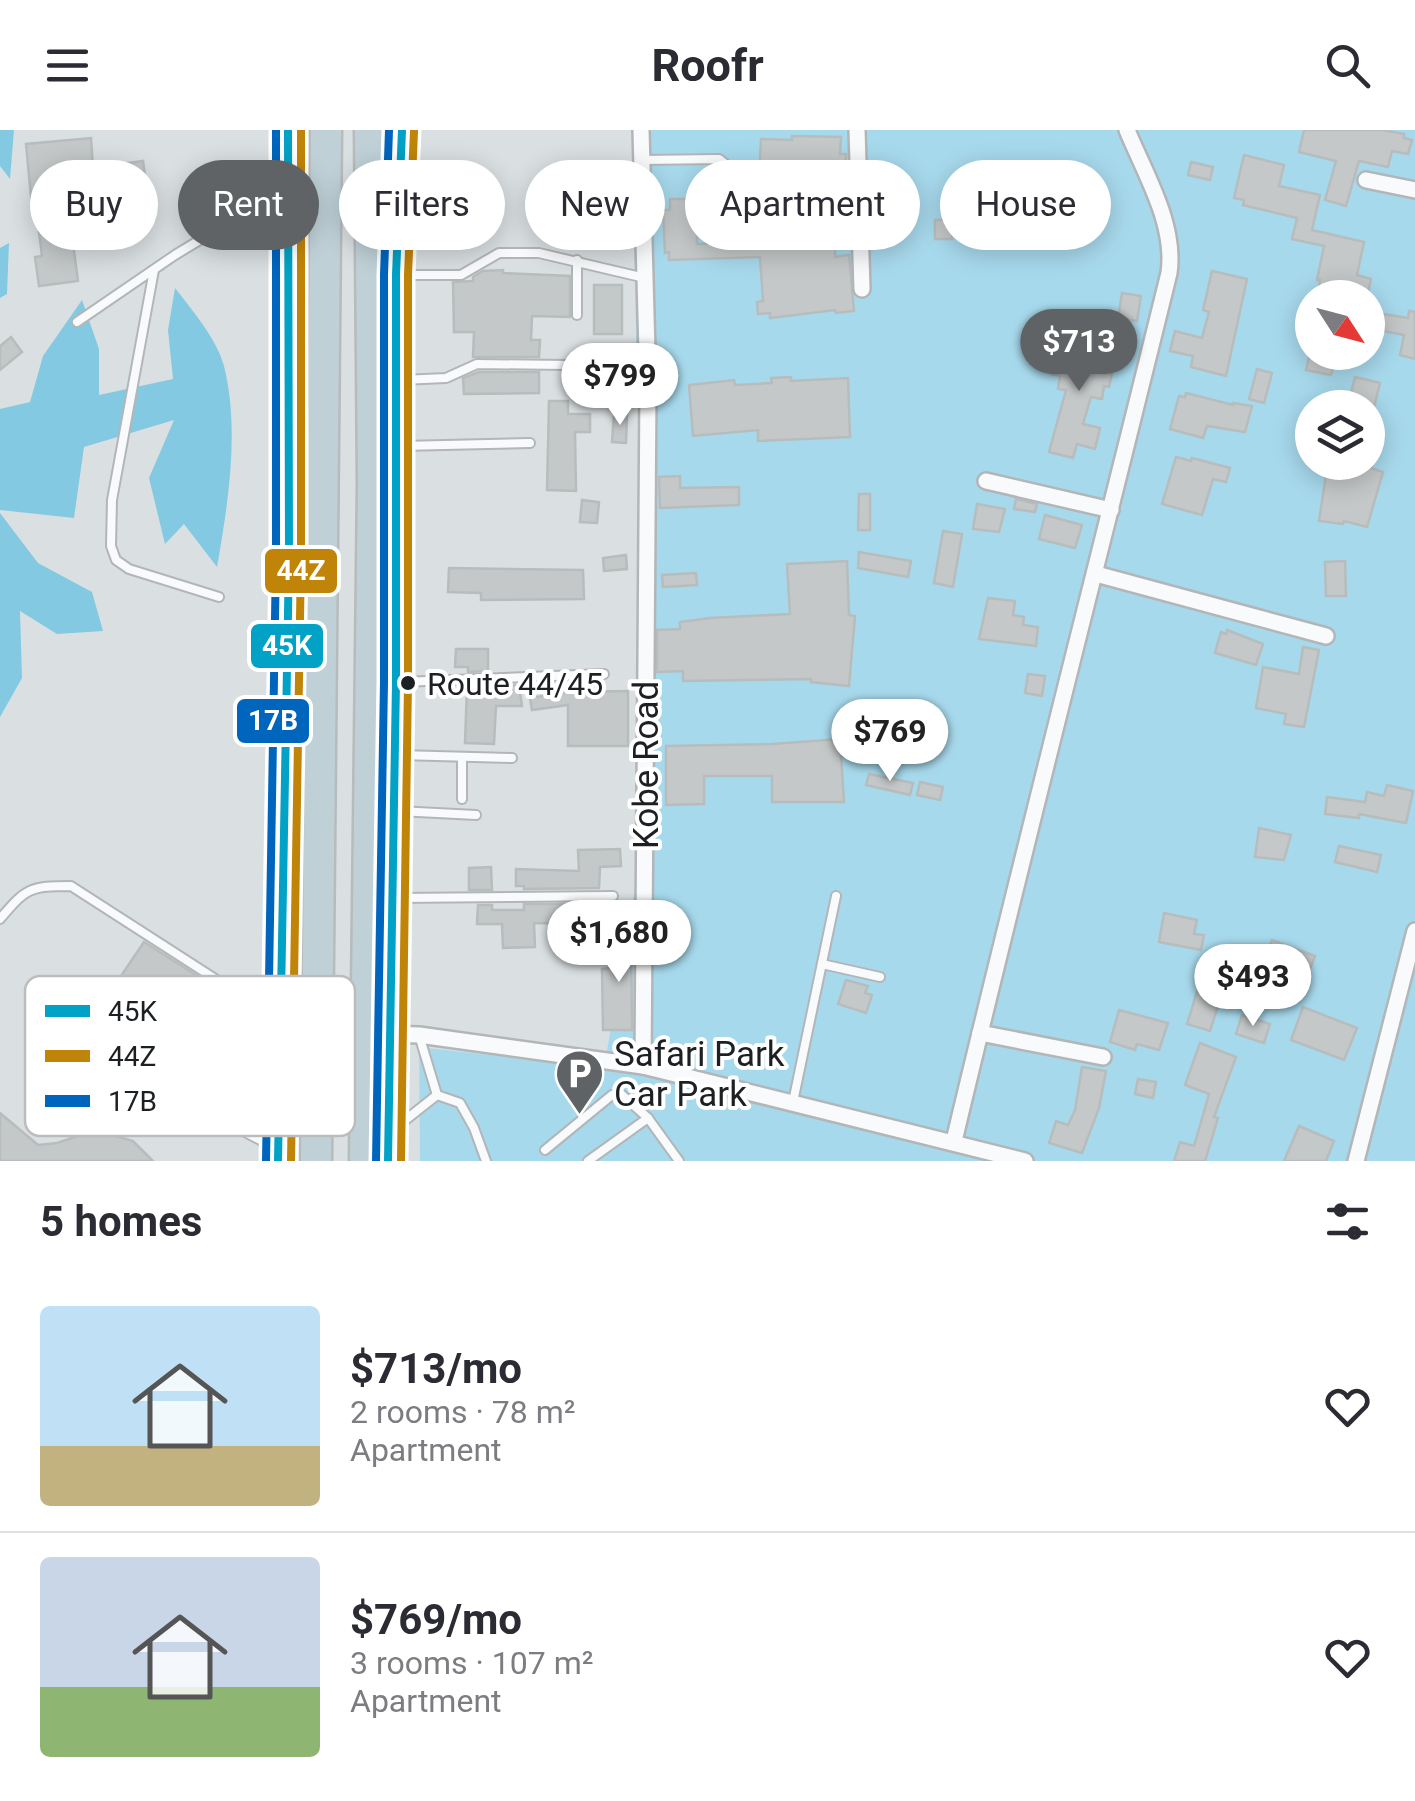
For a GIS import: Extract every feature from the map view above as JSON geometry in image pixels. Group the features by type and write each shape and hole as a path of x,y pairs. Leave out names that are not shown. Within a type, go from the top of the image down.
{"highway":[{"path":"318,976 326,130"},
{"path":"365,1161 384,441 370,130"},
{"path":"384,441 397,497"},
{"path":"316,1136 316,1161"}],"main road":[{"path":"288,130 288,160"},
{"path":"384,441 396,380 402,130"},
{"path":"280,976 290,558 288,250"},
{"path":"388,1161 397,497"}],"street":[{"name":"Kobe Road","path":"641,130 642,160"},
{"path":"857,130 862,289"},
{"path":"954,1141 1171,259 1166,224 1127,130"},
{"path":"1366,180 1415,190"},
{"name":"Kobe Road","path":"643,1066 644,250"},
{"path":"986,482 1111,510"},
{"path":"1096,574 1326,636"},
{"path":"1356,1161 1415,931"},
{"path":"980,1032 1103,1056"},
{"path":"390,1034 643,1066 1025,1161"}],"lane":[{"path":"642,160 720,160"},
{"path":"77,322 186,250"},
{"path":"396,275 461,275 499,252 539,253 645,278"},
{"path":"577,260 577,315"},
{"path":"154,270 112,500 111,546 116,560 129,569 219,597"},
{"path":"396,380 446,378 477,364 647,366"},
{"path":"384,441 530,443"},
{"path":"396,682 604,674"},
{"path":"395,755 512,758"},
{"path":"462,757 462,798"},
{"path":"394,811 476,816"},
{"path":"0,918 22,892 46,886 71,886 211,976"},
{"path":"392,898 613,896"},
{"path":"794,1102 836,896"},
{"path":"822,964 880,977"},
{"path":"419,1035 437,1095"},
{"path":"544,1150 612,1095 621,1094 648,1118 676,1160"},
{"path":"387,1136 437,1095"},
{"path":"437,1095 460,1103 486,1161"},
{"path":"588,1161 648,1118"},
{"path":"249,1136 278,1155"}],"shaded area":[{"path":"0,130 14,130 10,179 0,166"},
{"path":"632,130 1415,130 1415,1161 420,1161 419,1047 604,1068 646,825 634,250 665,250 665,160 633,160"},
{"path":"9,243 7,294 0,298 0,248"},
{"path":"175,288 216,346 229,390 231,467 217,567 184,524 165,544 149,478 174,420 84,447 74,518 0,510 0,409 30,402 43,356 82,300 99,349 99,395 173,379 168,330"},
{"path":"0,513 38,563 92,592 103,631 57,634 20,611 22,678 0,717"}],"building":[{"path":"1304,130 1383,130 1404,134 1404,138 1412,140 1408,154 1392,151 1388,167 1359,161 1346,206 1325,200 1336,161 1299,152"},
{"path":"792,136 841,137 840,154 846,154 846,160 760,160 761,139 792,140"},
{"path":"91,138 92,160 30,160 30,186 26,144"},
{"path":"1244,155 1284,165 1279,186 1320,195 1312,230 1364,242 1357,275 1371,280 1317,280 1324,246 1292,239 1297,218 1243,205 1244,200 1234,198"},
{"path":"1191,162 1213,167 1210,180 1188,175"},
{"path":"670,199 685,199 685,250 835,250 835,257 849,255 854,311 770,318 770,313 758,314 757,302 763,301 760,257 669,260 669,252 665,253 665,210 670,210"},
{"path":"935,220 940,220 940,239 935,239"},
{"path":"41,250 74,250 78,281 39,286 35,257 42,256"},
{"path":"483,271 570,276 570,317 532,316 531,340 540,340 539,357 473,357 474,332 454,332 453,282 473,281"},
{"path":"1212,271 1247,279 1226,376 1191,367 1193,356 1170,351 1175,331 1202,338 1209,312 1203,310"},
{"path":"594,285 622,285 622,334 594,334"},
{"path":"1122,293 1141,296 1137,321 1118,318"},
{"path":"1409,311 1415,312 1415,359 1400,355 1404,335 1385,331 1385,314 1408,318"},
{"path":"11,337 22,352 0,370 0,346"},
{"path":"1067,341 1116,355 1109,387 1104,386 1102,399 1091,397 1083,424 1100,428 1095,449 1077,444 1073,458 1049,452 1066,390 1058,389 1060,376 1051,374 1057,346 1065,348"},
{"path":"1257,369 1272,373 1264,403 1249,399"},
{"path":"1306,370 1332,370 1331,375"},
{"path":"479,372 539,372 539,393 464,394 463,378"},
{"path":"791,377 791,381 848,378 850,437 758,441 758,430 693,436 689,385 734,380 735,385 772,383 771,378"},
{"path":"1355,377 1380,383 1378,390 1352,390"},
{"path":"1186,393 1252,406 1245,432 1207,426 1203,438 1170,429 1179,396 1185,397"},
{"path":"549,401 568,401 568,414 590,414 590,432 575,432 576,491 547,490"},
{"path":"614,414 627,414 626,443 612,442"},
{"path":"1176,457 1230,468 1226,482 1213,479 1202,515 1162,504"},
{"path":"680,476 680,488 739,487 739,505 660,508 659,477"},
{"path":"1325,480 1381,480 1367,527 1344,521 1319,521"},
{"path":"859,494 870,494 870,530 858,530"},
{"path":"1016,499 1037,504 1035,512 1014,509"},
{"path":"582,500 599,502 597,523 580,522"},
{"path":"977,504 1005,509 999,532 973,529"},
{"path":"1045,515 1082,525 1075,548 1039,539"},
{"path":"943,531 962,534 953,587 934,583"},
{"path":"859,552 911,561 908,577 858,568"},
{"path":"626,555 627,569 604,571 603,558"},
{"path":"847,561 849,615 855,616 849,686 811,679 683,681 683,671 657,672 657,630 680,629 680,622 710,618 790,614 787,564"},
{"path":"1345,561 1346,596 1326,596 1325,562"},
{"path":"449,568 583,570 584,599 481,600 481,593 448,592"},
{"path":"696,573 697,585 663,587 662,575"},
{"path":"988,598 1015,601 1013,615 1024,617 1023,625 1038,627 1036,646 979,639"},
{"path":"1227,630 1263,644 1256,665 1215,653 1221,632 1226,634"},
{"path":"1303,647 1319,650 1304,727 1284,724 1286,714 1256,708 1263,667 1299,674"},
{"path":"456,649 488,649 488,671 468,672 468,667 455,667"},
{"path":"1028,674 1045,676 1042,696 1025,693"},
{"path":"519,685 522,706 496,706 494,744 465,743 467,687"},
{"path":"628,691 628,746 568,746 568,705 532,710 530,698 568,692"},
{"path":"840,739 844,802 772,802 772,776 704,776 704,804 666,805 666,746"},
{"path":"869,774 913,783 910,795 866,785"},
{"path":"920,782 943,787 940,800 917,795"},
{"path":"1387,785 1413,791 1406,823 1359,814 1359,818 1325,814 1327,797 1365,802 1367,792 1384,796"},
{"path":"1259,828 1291,835 1284,860 1255,857"},
{"path":"1339,846 1381,855 1377,872 1335,862"},
{"path":"620,849 621,866 600,867 599,888 516,886 516,869 579,871 578,850"},
{"path":"491,867 492,890 469,890 469,868"},
{"path":"524,904 573,904 573,924 534,923 535,947 503,948 502,924 477,924 478,905 492,905 492,910 524,910"},
{"path":"1164,913 1197,920 1194,934 1204,935 1201,950 1159,942"},
{"path":"614,929 631,929 632,1030 603,1030 602,969 614,968"},
{"path":"1272,940 1315,956 1303,987 1260,972"},
{"path":"144,942 198,976 121,976"},
{"path":"1205,966 1228,974 1210,1031 1187,1024"},
{"path":"846,980 868,986 865,993 872,995 866,1013 838,1004"},
{"path":"1303,1007 1357,1028 1344,1060 1291,1040"},
{"path":"1119,1010 1168,1023 1159,1050 1137,1044 1135,1050 1110,1042"},
{"path":"1242,1015 1270,1024 1264,1043 1236,1034"},
{"path":"1200,1043 1236,1057 1214,1117 1218,1118 1205,1161 1174,1161 1180,1142 1194,1146 1209,1094 1185,1085"},
{"path":"1082,1067 1106,1071 1099,1108 1082,1153 1049,1143 1056,1121 1068,1125 1075,1110"},
{"path":"1138,1079 1156,1082 1153,1098 1135,1094"},
{"path":"0,1113 38,1145 78,1136 116,1136 133,1141 153,1161 0,1161"},
{"path":"1299,1126 1334,1141 1326,1161 1284,1161"}],"transit line":[{"name":"17B","path":"269,976 276,558 276,130"},
{"name":"45K","path":"281,976 289,558 288,130"},
{"name":"44Z","path":"294,976 301,558 301,130"},
{"name":"17B","path":"376,1161 384,682 384,275 389,130"},
{"name":"45K","path":"388,1161 396,682 396,275 402,130"},
{"name":"44Z","path":"401,1161 408,682 408,275 414,131"},
{"name":"17B","path":"266,1136 266,1161"},
{"name":"45K","path":"278,1136 278,1161"},
{"name":"44Z","path":"291,1136 291,1161"}],"place":[{"name":"Route 44/45","path":"408,683"},
{"name":"Safari Park Car Park","path":"579,1116"}]}
